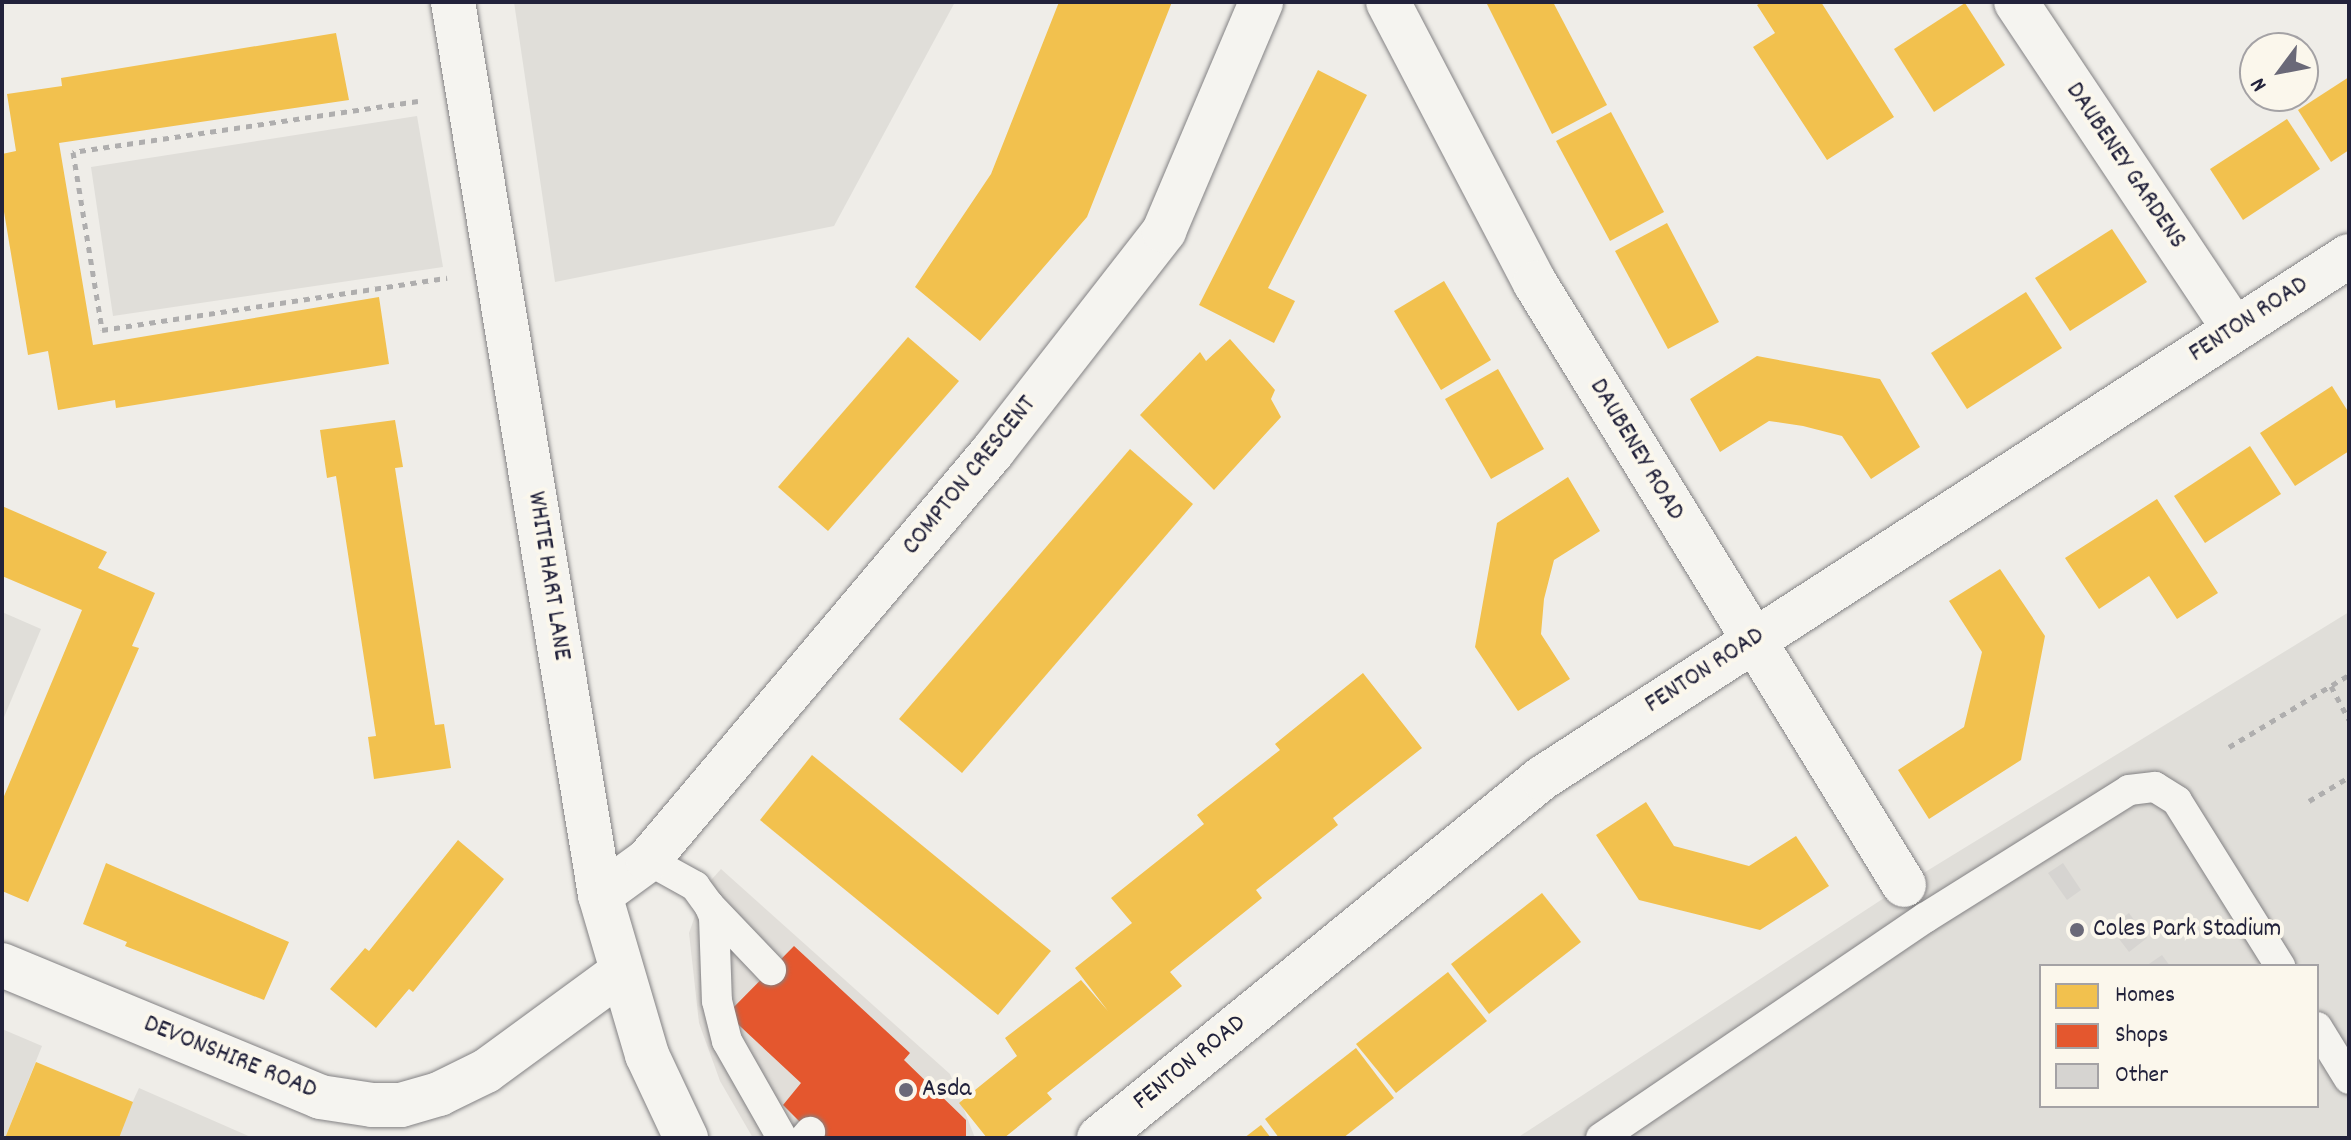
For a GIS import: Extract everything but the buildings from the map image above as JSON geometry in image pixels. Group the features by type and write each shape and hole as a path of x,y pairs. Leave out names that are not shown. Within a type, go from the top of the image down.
{"street":[{"name":"WHITE HART LANE","path":"453,2 600,895 620,973 647,1055 686,1138"},
{"name":"COMPTON CRESCENT","path":"600,895 648,860 983,464 1164,231 1261,2"},
{"name":"DAUBENEY ROAD","path":"1388,2 1494,214 1751,640 1915,902"},
{"name":"DAUBENEY GARDENS","path":"2016,2 2234,329"},
{"name":"FENTON ROAD","path":"1099,1138 1518,795 1751,640 2349,256"},
{"name":"DEVONSHIRE ROAD","path":"2,965 320,1097 372,1105 401,1105 439,1094 486,1071 620,973"}],"lane":[{"path":"1601,1138 1915,902 2129,790 2155,787 2177,801 2279,964"},
{"path":"648,860 695,886 771,970"},
{"path":"709,905 714,917 717,1001 727,1041 799,1136"},
{"path":"2319,1030 2349,1079"}],"path":[{"path":"422,100 73,152 102,330 451,277"},
{"path":"2229,747 2349,675"},
{"path":"2331,686 2349,720"},
{"path":"2309,801 2349,777"}],"shaded area":[{"path":"514,2 955,2 834,226 555,282"},
{"path":"417,116 443,267 113,316 91,167"},
{"path":"2,612 41,629 2,722"},
{"name":"Coles Park Stadium","path":"2349,612 2349,1138 1517,1138 1904,885"},
{"path":"721,869 950,1074 975,1138 753,1138 720,1081 699,1023 689,933 705,887"},
{"path":"2,1029 42,1046 5,1138 2,1138"},
{"path":"139,1088 253,1138 116,1138"}],"place":[{"name":"Coles Park Stadium","path":"2077,930"},
{"name":"Asda","path":"906,1090"}]}
